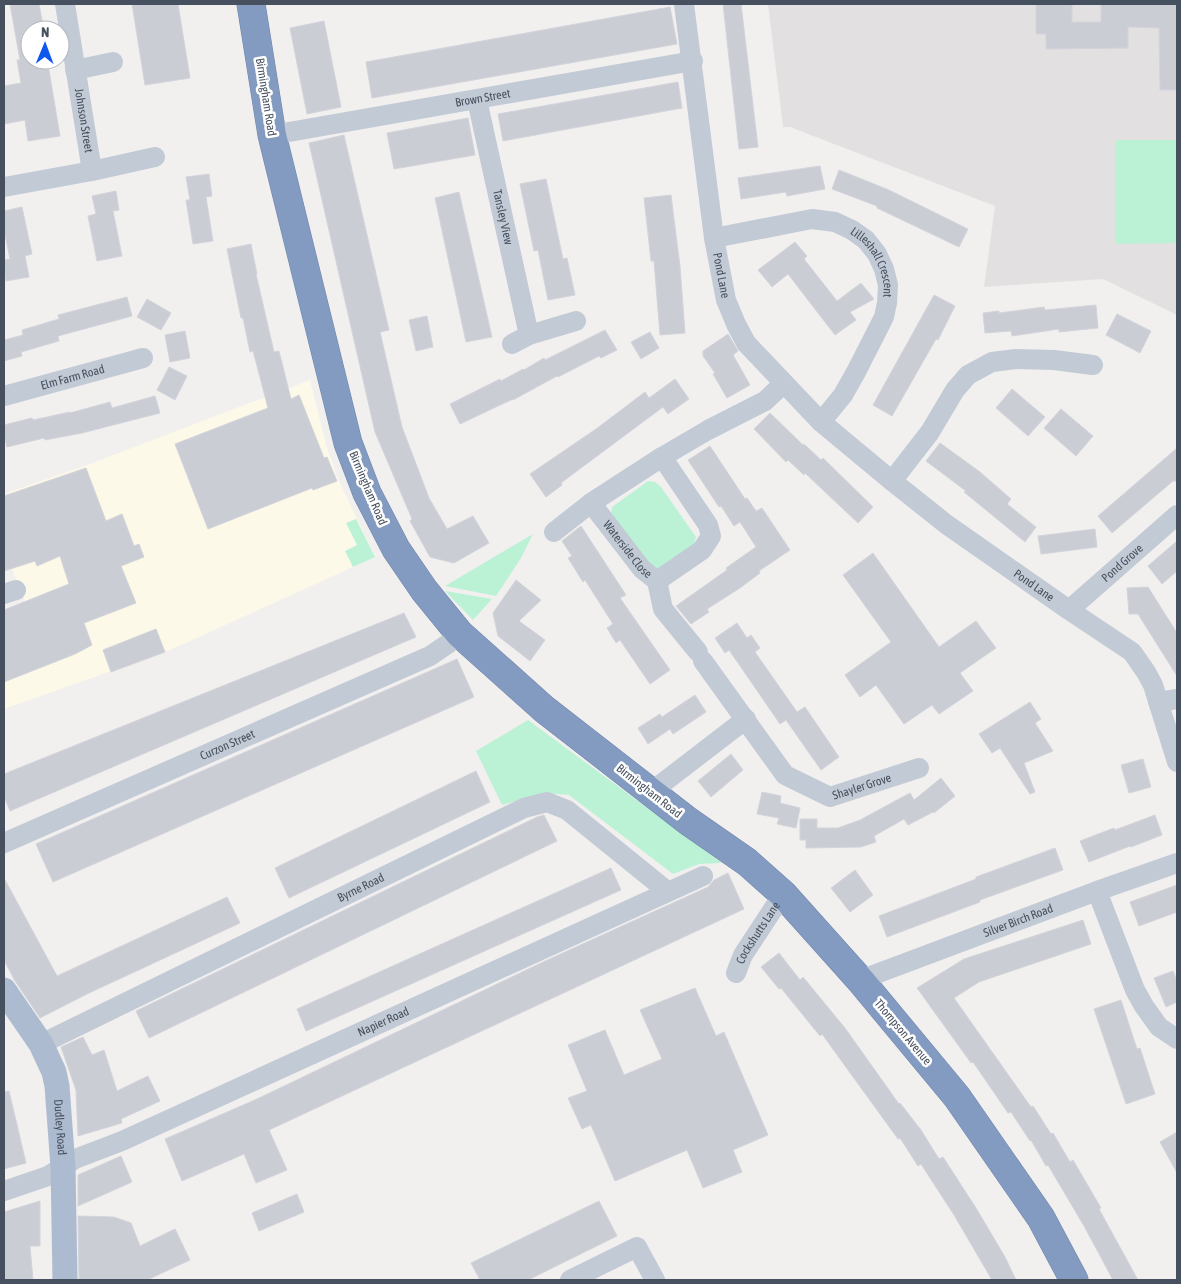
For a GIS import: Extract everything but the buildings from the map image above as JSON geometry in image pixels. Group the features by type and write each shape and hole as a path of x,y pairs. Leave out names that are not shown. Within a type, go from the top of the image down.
{"highway":[{"name":"Birmingham Road","path":"251,4 272,135 348,443 367,493 396,549 424,590 459,633 544,709 688,821"},
{"name":"Thompson Avenue","path":"688,821 747,862 784,894 860,980 957,1097 1041,1218 1074,1280"}],"main road":[{"name":"Dudley Road","path":"4,990 41,1044 54,1072 57,1086 64,1167 65,1280"}],"street":[{"name":"Johnson Street","path":"65,4 92,171"},
{"name":"Pond Lane","path":"684,4 693,61 714,238 726,300 746,343 821,422 892,481 946,524 1132,652 1168,700 1177,762"},
{"name":"Brown Street","path":"272,135 693,61"},
{"path":"75,70 114,62"},
{"name":"Tansley View","path":"477,100 521,340 576,321"},
{"name":"Johnson Street","path":"4,187 155,157"},
{"name":"Lilleshall Crescent","path":"714,238 812,219 835,222 852,230 866,240 877,254 884,269 888,285 884,317 847,387 821,422"},
{"name":"Elm Farm Road","path":"4,396 143,358"},
{"path":"892,481 930,432 955,390 968,375 992,362 1016,359 1054,360 1092,365"},
{"path":"554,532 591,503 662,457 708,430 765,401 783,384"},
{"name":"Waterside Close","path":"591,503 642,569 656,581 702,550 711,536 708,525 662,457"},
{"name":"Pond Grove","path":"1069,610 1177,515"},
{"name":"Shayler Grove","path":"656,581 663,609 701,656 785,776 830,797 920,768"},
{"name":"Curzon Street","path":"4,843 430,656 449,643"},
{"path":"651,792 746,719"},
{"name":"Byrne Road","path":"41,1044 524,808 547,802 567,810 667,892"},
{"name":"Silver Birch Road","path":"860,980 1097,891 1177,864"},
{"name":"Napier Road","path":"4,1191 48,1176 74,1159 122,1140 703,876"},
{"path":"1097,891 1129,974 1144,1006 1159,1027 1177,1039"},
{"name":"Cockshutts Lane","path":"736,973 743,955 784,894"},
{"path":"570,1280 637,1247 655,1280"}],"shaded area":[{"path":"768,4 1177,4 1177,315 1103,279 984,287 995,206 790,127 783,127"},
{"path":"310,380 327,448 338,479 375,557 168,651 4,709 4,611 25,602 4,548 4,494 90,464"}],"green space":[{"path":"1115,140 1177,140 1177,243 1115,244"},
{"path":"648,481 655,482 661,487 696,537 694,544 658,571 650,569 611,515 612,507"},
{"path":"356,519 375,557 353,567 345,551 357,545 346,523"},
{"path":"533,534 521,558 496,596 445,586"},
{"path":"445,591 492,599 473,620"},
{"path":"528,720 722,863 699,864 673,874 569,795 545,793 502,805 476,751"}]}
